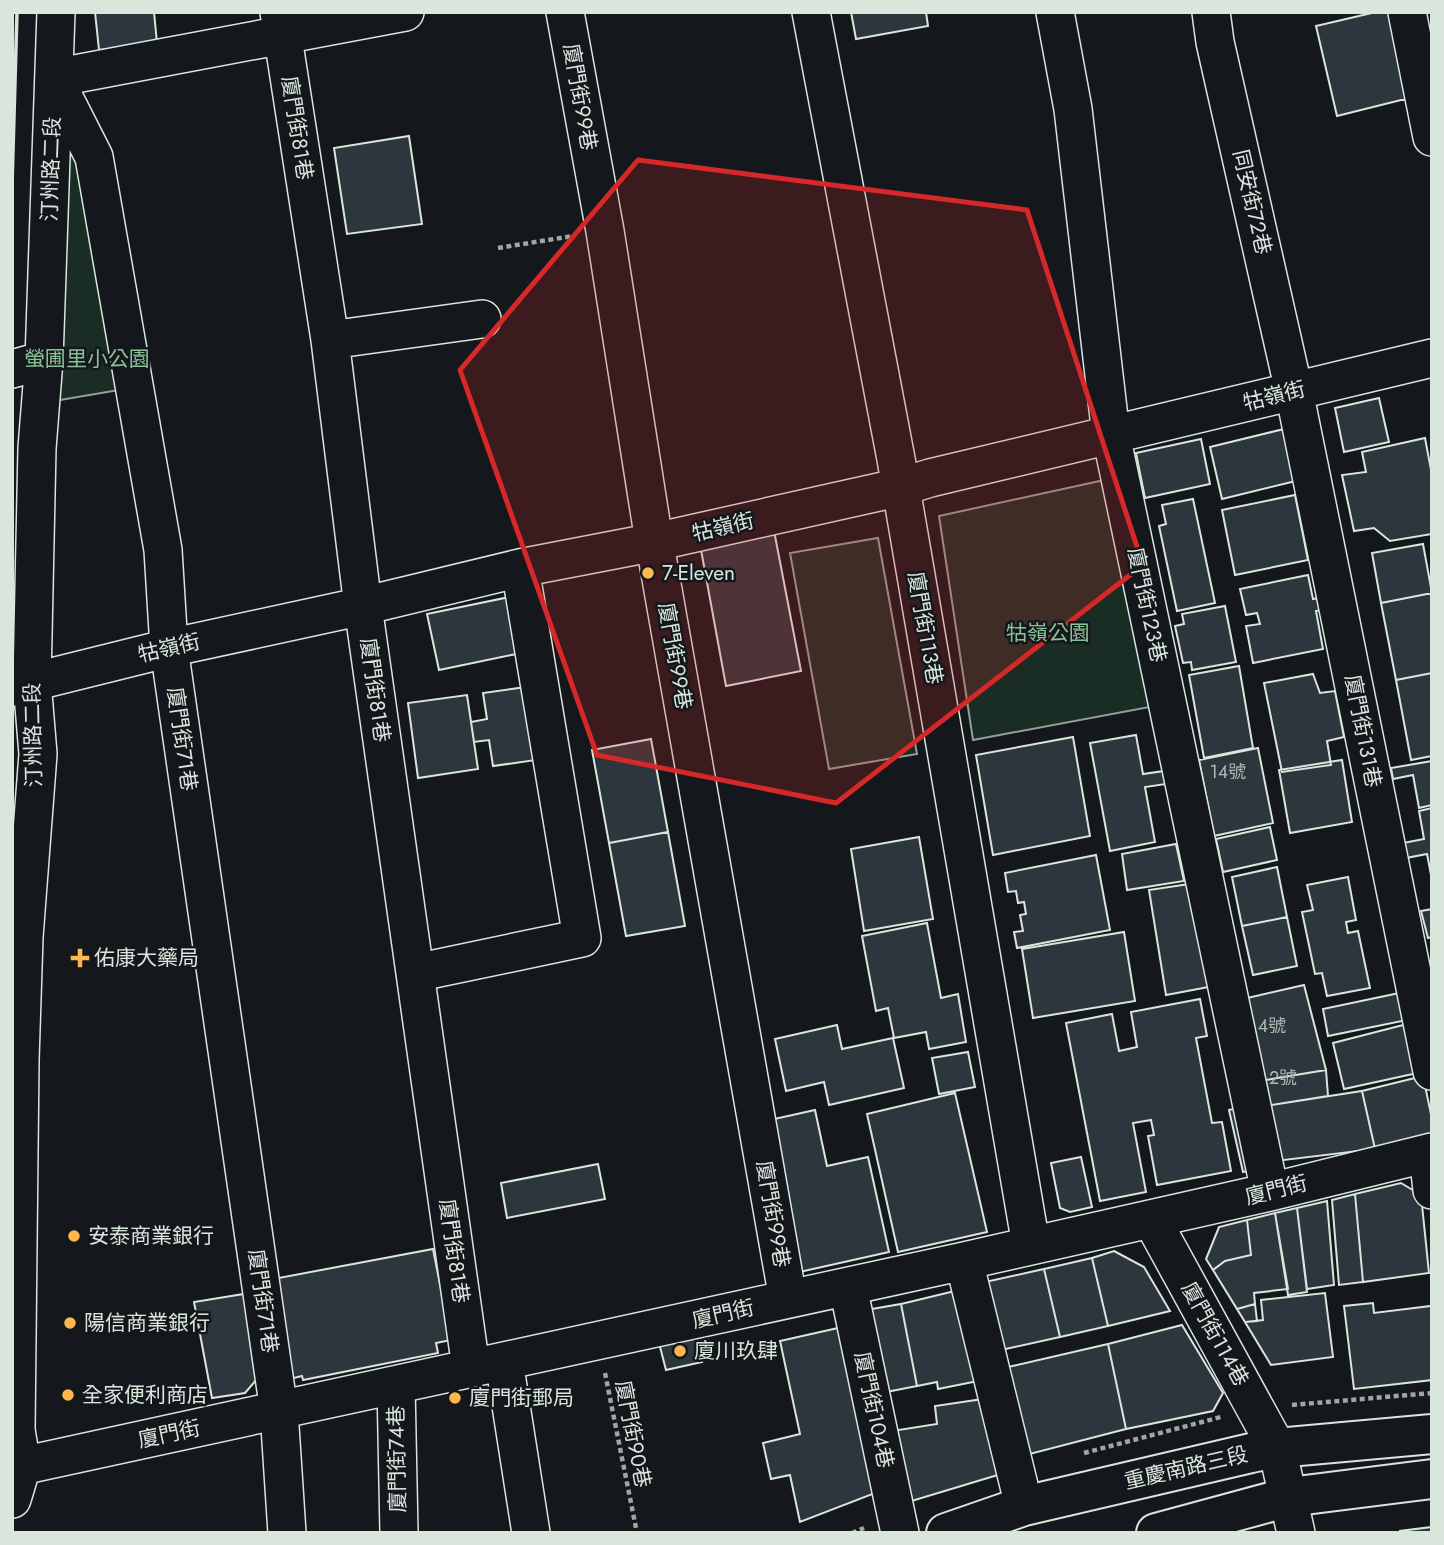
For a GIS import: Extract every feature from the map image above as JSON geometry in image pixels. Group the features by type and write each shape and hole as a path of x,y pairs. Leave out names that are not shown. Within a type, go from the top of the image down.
{"main road":[{"name":"重慶南路三段","path":"946,1533 1024,1506 1277,1448 1432,1434"},
{"path":"1156,1533 1292,1515 1432,1479"}],"street":[{"name":"汀州路二段","path":"15,1478 18,940 23,814 38,754 22,685 25,452 28,364 54,78 56,12"},
{"path":"54,78 281,24 405,12"},
{"name":"廈門街99巷","path":"565,12 788,1299"},
{"name":"廈門街113巷","path":"811,12 901,487 1031,1245"},
{"name":"廈門街123巷","path":"1055,12 1073,109 1111,435 1270,1192"},
{"name":"同安街72巷","path":"1210,12 1294,391"},
{"path":"1407,12 1432,137"},
{"name":"廈門街81巷","path":"281,24 330,340 363,606 415,973 487,1365 531,1533"},
{"name":"廈門街71巷","path":"54,78 94,157 163,550 169,648 279,1411 287,1533"},
{"path":"330,340 482,319"},
{"name":"牯嶺街","path":"22,685 169,648 363,606 520,568 655,542 901,487 1432,358"},
{"name":"廈門街131巷","path":"1294,391 1432,1071"},
{"path":"415,973 582,938 520,568"},
{"path":"1430,1152 1432,1190"},
{"name":"廈門街","path":"15,1478 279,1411 1152,1220 1430,1152"},
{"name":"廈門街114巷","path":"1152,1220 1277,1448 1292,1515"},
{"path":"964,1262 1024,1506"},
{"name":"廈門街104巷","path":"848,1287 900,1533"},
{"name":"廈門街74巷","path":"396,1385 399,1533"}],"path":[{"path":"498,248 605,231"},
{"name":"廈門街90巷","path":"599,1342 637,1533"},
{"path":"1256,1408 1432,1393"}],"highlighted area":[{"path":"638,160 1027,210 1143,565 836,803 597,755 460,370"}],"green space":[{"name":"螢圃里小公園","path":"62,122 86,161 125,389 54,401"},
{"name":"牯嶺公園","path":"1109,479 1155,706 973,740 939,516"},
{"path":"878,538 917,754 829,769 790,553"}],"building":[{"path":"95,12 154,12 157,43 99,50"},
{"path":"851,12 926,12 928,26 856,39"},
{"path":"1376,12 1393,12 1411,100 1401,100 1337,116 1316,26"},
{"path":"409,136 422,224 347,234 334,148"},
{"path":"1379,398 1389,442 1344,452 1335,408"},
{"path":"1292,427 1304,479 1222,499 1210,447"},
{"path":"1425,438 1432,475 1432,534 1390,541 1374,528 1354,531 1342,475 1366,472 1362,452"},
{"path":"1201,439 1210,484 1145,498 1136,453"},
{"path":"1295,495 1308,560 1235,575 1222,510"},
{"path":"1193,499 1215,603 1177,611 1159,526 1166,524 1162,505"},
{"path":"771,515 801,671 726,686 697,528"},
{"path":"1423,544 1432,593 1381,603 1372,553"},
{"path":"1308,575 1313,599 1324,597 1327,609 1316,611 1323,649 1253,663 1246,626 1260,624 1257,613 1246,615 1240,589"},
{"path":"1432,593 1432,673 1396,680 1381,603"},
{"path":"519,595 531,651 439,670 427,614"},
{"path":"1225,606 1236,662 1192,670 1191,662 1183,663 1175,626 1184,624 1182,614"},
{"path":"1239,666 1253,748 1204,758 1189,675"},
{"path":"1432,673 1432,756 1411,760 1396,680"},
{"path":"1313,674 1320,693 1335,691 1344,737 1327,741 1331,765 1282,772 1264,683"},
{"path":"533,686 543,759 493,766 489,740 474,742 471,722 487,719 483,693"},
{"path":"467,695 478,769 418,778 408,703"},
{"path":"1136,735 1143,774 1164,771 1166,784 1145,787 1155,842 1110,851 1090,743"},
{"path":"1073,737 1090,836 993,855 976,755"},
{"path":"651,739 668,832 609,843 592,750"},
{"path":"1258,748 1273,823 1214,836 1199,760"},
{"path":"1342,760 1352,822 1290,833 1279,770"},
{"path":"1432,761 1432,805 1419,808 1413,775 1393,779 1391,768"},
{"path":"1432,808 1432,880 1427,854 1406,858 1403,843 1424,839 1419,811"},
{"path":"1270,827 1277,860 1223,872 1216,839"},
{"path":"668,832 685,926 626,936 609,843"},
{"path":"919,837 933,919 864,931 851,849"},
{"path":"1176,844 1184,881 1127,890 1122,854"},
{"path":"1096,855 1110,930 1017,948 1014,932 1023,931 1020,915 1026,914 1024,902 1018,903 1016,891 1008,892 1005,873"},
{"path":"1277,867 1287,917 1242,926 1232,877"},
{"path":"1348,877 1356,920 1346,922 1348,933 1358,931 1370,988 1327,996 1322,973 1315,974 1302,912 1313,910 1307,885"},
{"path":"1196,883 1214,986 1166,995 1149,890"},
{"path":"1432,909 1432,937 1428,938 1421,911"},
{"path":"1287,917 1297,966 1253,975 1242,926"},
{"path":"927,923 941,998 958,994 966,1042 929,1049 926,1032 894,1038 888,1008 876,1011 862,936"},
{"path":"1124,932 1135,1001 1033,1018 1022,949"},
{"path":"1304,985 1326,1070 1260,1081 1243,999"},
{"path":"1404,992 1407,1020 1328,1036 1323,1009"},
{"path":"1200,999 1207,1036 1196,1038 1212,1123 1222,1122 1231,1171 1157,1185 1148,1136 1154,1135 1151,1120 1133,1123 1146,1192 1100,1201 1066,1023 1112,1014 1119,1051 1137,1047 1131,1012"},
{"path":"1411,1023 1422,1072 1344,1089 1333,1043"},
{"path":"837,1025 842,1049 893,1038 904,1088 829,1105 824,1082 786,1091 775,1039"},
{"path":"968,1052 975,1087 939,1094 932,1058"},
{"path":"1326,1070 1328,1096 1265,1106 1260,1081"},
{"path":"1423,1076 1432,1119 1432,1136 1375,1149 1362,1091"},
{"path":"1362,1091 1375,1149 1276,1161 1265,1106"},
{"path":"955,1093 987,1232 898,1252 867,1114"},
{"path":"1254,1104 1268,1166 1243,1172 1229,1110"},
{"path":"815,1110 827,1166 868,1157 889,1252 795,1273 761,1122"},
{"path":"1081,1157 1092,1207 1070,1212 1060,1208 1051,1163"},
{"path":"598,1164 605,1199 507,1218 501,1183"},
{"path":"1401,1183 1421,1195 1429,1273 1363,1282 1355,1194"},
{"path":"1355,1194 1363,1282 1339,1285 1332,1200"},
{"path":"1327,1201 1334,1285 1307,1289 1297,1208"},
{"path":"1297,1208 1307,1292 1288,1295 1275,1213"},
{"path":"1275,1213 1288,1289 1254,1293 1255,1304 1237,1309 1213,1270 1225,1261 1251,1255 1247,1220"},
{"path":"1247,1220 1251,1255 1225,1261 1213,1270 1206,1259 1219,1227"},
{"path":"433,1249 451,1340 436,1343 438,1353 303,1380 302,1376 294,1378 286,1372 268,1280"},
{"path":"1114,1251 1144,1267 1170,1311 1108,1326 1092,1258"},
{"path":"1092,1258 1108,1326 1060,1337 1044,1269"},
{"path":"1044,1269 1060,1337 992,1352 976,1284"},
{"path":"959,1290 978,1381 938,1389 937,1382 917,1386 901,1304"},
{"path":"250,1293 263,1372 245,1393 212,1398 194,1302"},
{"path":"1325,1293 1333,1357 1271,1365 1245,1322 1263,1320 1261,1300"},
{"path":"1373,1303 1374,1313 1431,1306 1432,1380 1354,1389 1344,1306"},
{"path":"901,1304 917,1386 876,1394 860,1311"},
{"path":"1255,1304 1257,1321 1245,1322 1237,1309"},
{"path":"1182,1325 1223,1393 1213,1411 1126,1429 1108,1344"},
{"path":"847,1326 883,1490 800,1522 790,1475 771,1479 763,1443 800,1434 780,1341"},
{"name":"廈川玖肆","path":"695,1331 702,1362 666,1370 658,1339"},
{"path":"1108,1344 1126,1429 1014,1458 995,1370"},
{"path":"990,1398 1001,1474 905,1503 892,1431 937,1424 935,1406"},
{"path":"1432,1527 1432,1533 1400,1533 1400,1531"}],"wall":[{"path":"12,186 17,12"}],"place":[{"name":"7-Eleven","path":"648,573"},
{"name":"佑康大藥局","path":"80,958"},
{"name":"安泰商業銀行","path":"74,1236"},
{"name":"陽信商業銀行","path":"70,1323"},
{"name":"廈川玖肆","path":"680,1351"},
{"name":"全家便利商店","path":"68,1395"},
{"name":"廈門街郵局","path":"455,1398"}]}
